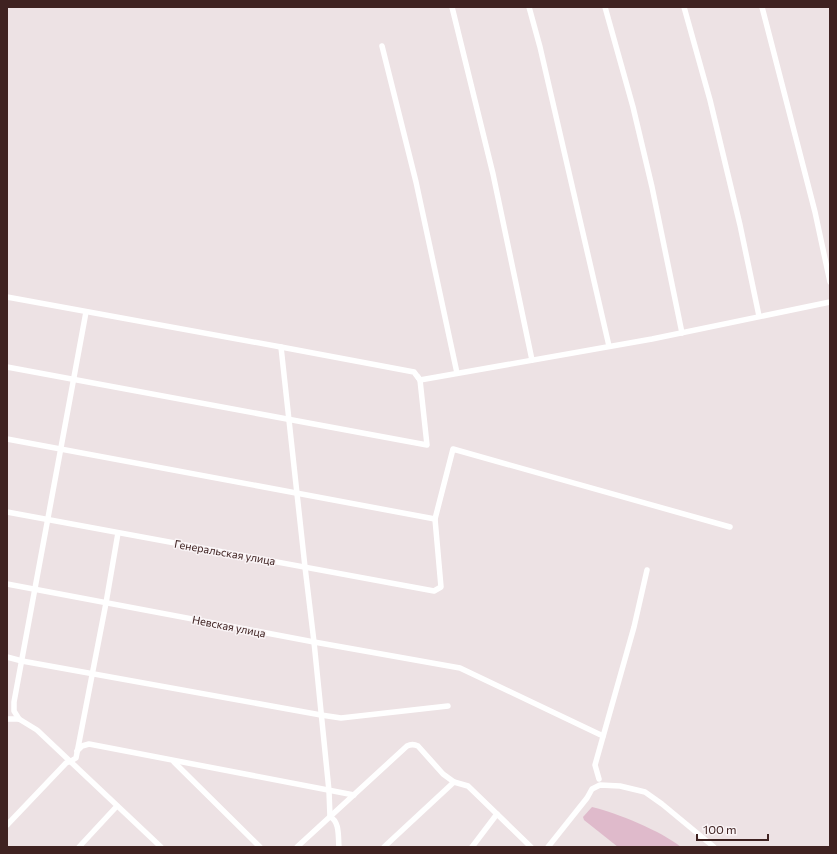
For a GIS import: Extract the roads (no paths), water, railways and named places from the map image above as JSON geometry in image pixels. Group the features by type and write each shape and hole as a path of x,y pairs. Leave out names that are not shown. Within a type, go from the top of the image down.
{"street":[{"path":"452,7 493,174 532,360"},
{"path":"529,7 540,47 610,346"},
{"path":"605,7 633,107 652,187 682,333"},
{"path":"684,7 710,100 740,225 759,316"},
{"path":"762,7 815,212 830,282"},
{"path":"382,46 416,182 457,373"},
{"path":"7,297 414,372 420,380 427,445 7,367"},
{"path":"420,380 682,333 830,302"},
{"path":"86,312 14,702 14,711 19,719 37,730 161,847"},
{"path":"281,347 314,642 329,790 330,817"},
{"path":"7,439 435,520 453,449 730,527"},
{"name":"Генеральская улица","path":"7,512 434,592 441,587 435,520"},
{"path":"7,825 66,763 76,758 118,533"},
{"path":"599,779 595,765 634,627 647,570"},
{"name":"Невская улица","path":"7,584 460,668 603,736"},
{"path":"7,657 22,661 341,718 448,706"},
{"path":"8,721 19,719"},
{"path":"77,751 82,746 89,744 354,795"},
{"path":"298,847 410,744 414,744 418,746 443,774 454,782 468,786 531,847"},
{"path":"174,761 260,847"},
{"path":"384,847 454,782"},
{"path":"548,847 587,798 592,788 600,785 620,786 644,792 662,804 714,847"},
{"path":"79,847 117,806"},
{"path":"472,847 497,814"},
{"path":"330,817 337,823 338,847"}]}
